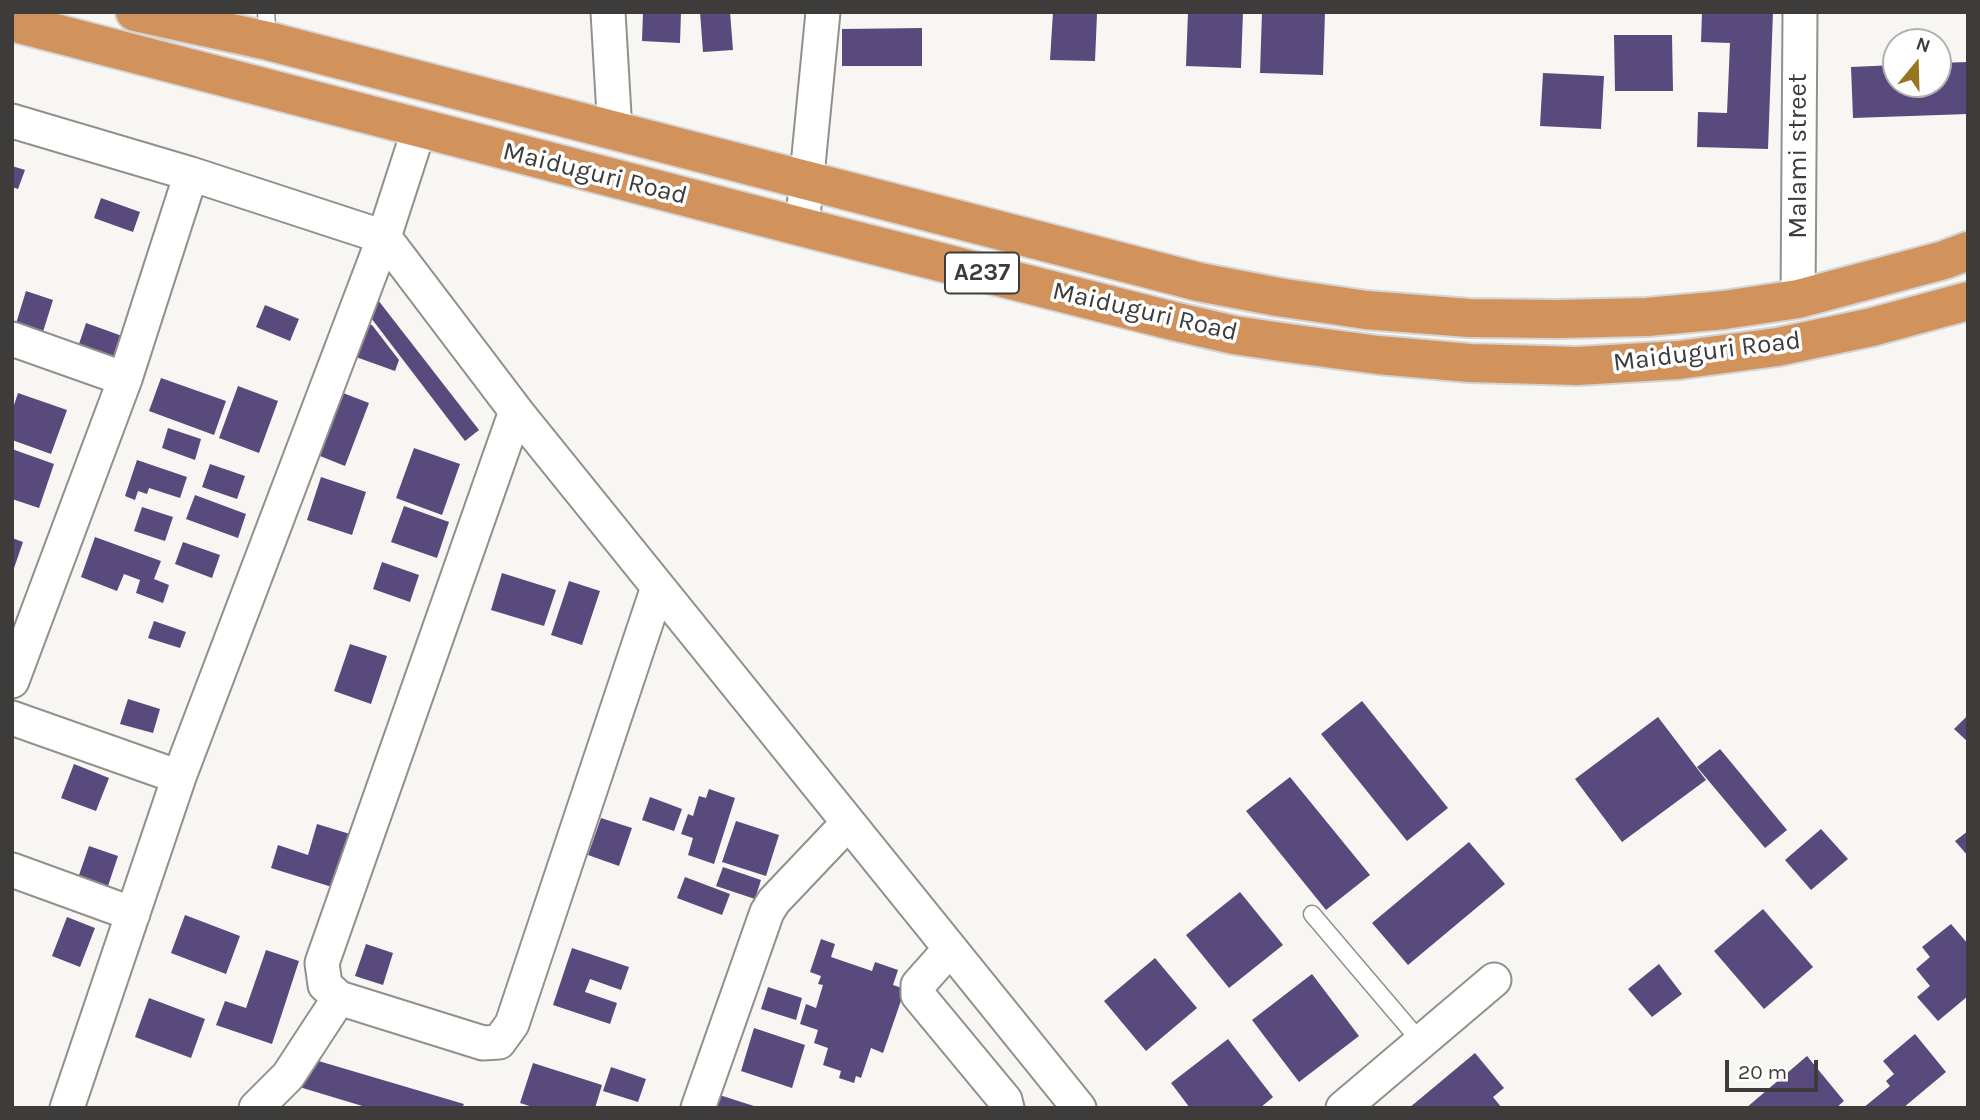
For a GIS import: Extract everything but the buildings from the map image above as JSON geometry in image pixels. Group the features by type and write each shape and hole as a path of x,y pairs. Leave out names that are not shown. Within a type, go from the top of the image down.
{"highway":[{"name":"Maiduguri Road","path":"135,12 267,27 615,132 1199,282 1366,310 1469,318 1557,319 1647,317 1724,310 1798,299 1944,260 1968,251"},
{"name":"Maiduguri Road","path":"12,22 419,129 1234,335 1378,355 1471,363 1577,366 1679,360 1777,347 1872,327 1968,301"}],"street":[{"path":"608,12 615,132"},
{"path":"802,227 823,12"},
{"name":"Malami street","path":"1798,299 1800,12"},
{"path":"12,121 191,174 384,237 516,411 1079,1108"},
{"path":"67,1108 179,777 384,237 419,129"},
{"path":"12,681 125,379 191,174"},
{"path":"12,339 125,379"},
{"path":"516,411 322,963 325,985 340,998 482,1043 499,1042 512,1024 658,587"},
{"path":"12,718 179,777"},
{"path":"698,1108 767,912 774,901 848,823"},
{"path":"12,870 133,914"},
{"path":"950,949 918,985 918,995 1005,1100 1007,1108"},
{"path":"1343,1108 1494,980"},
{"path":"256,1108 288,1076 340,998"}],"lane":[{"path":"1312,914 1421,1042"}]}
